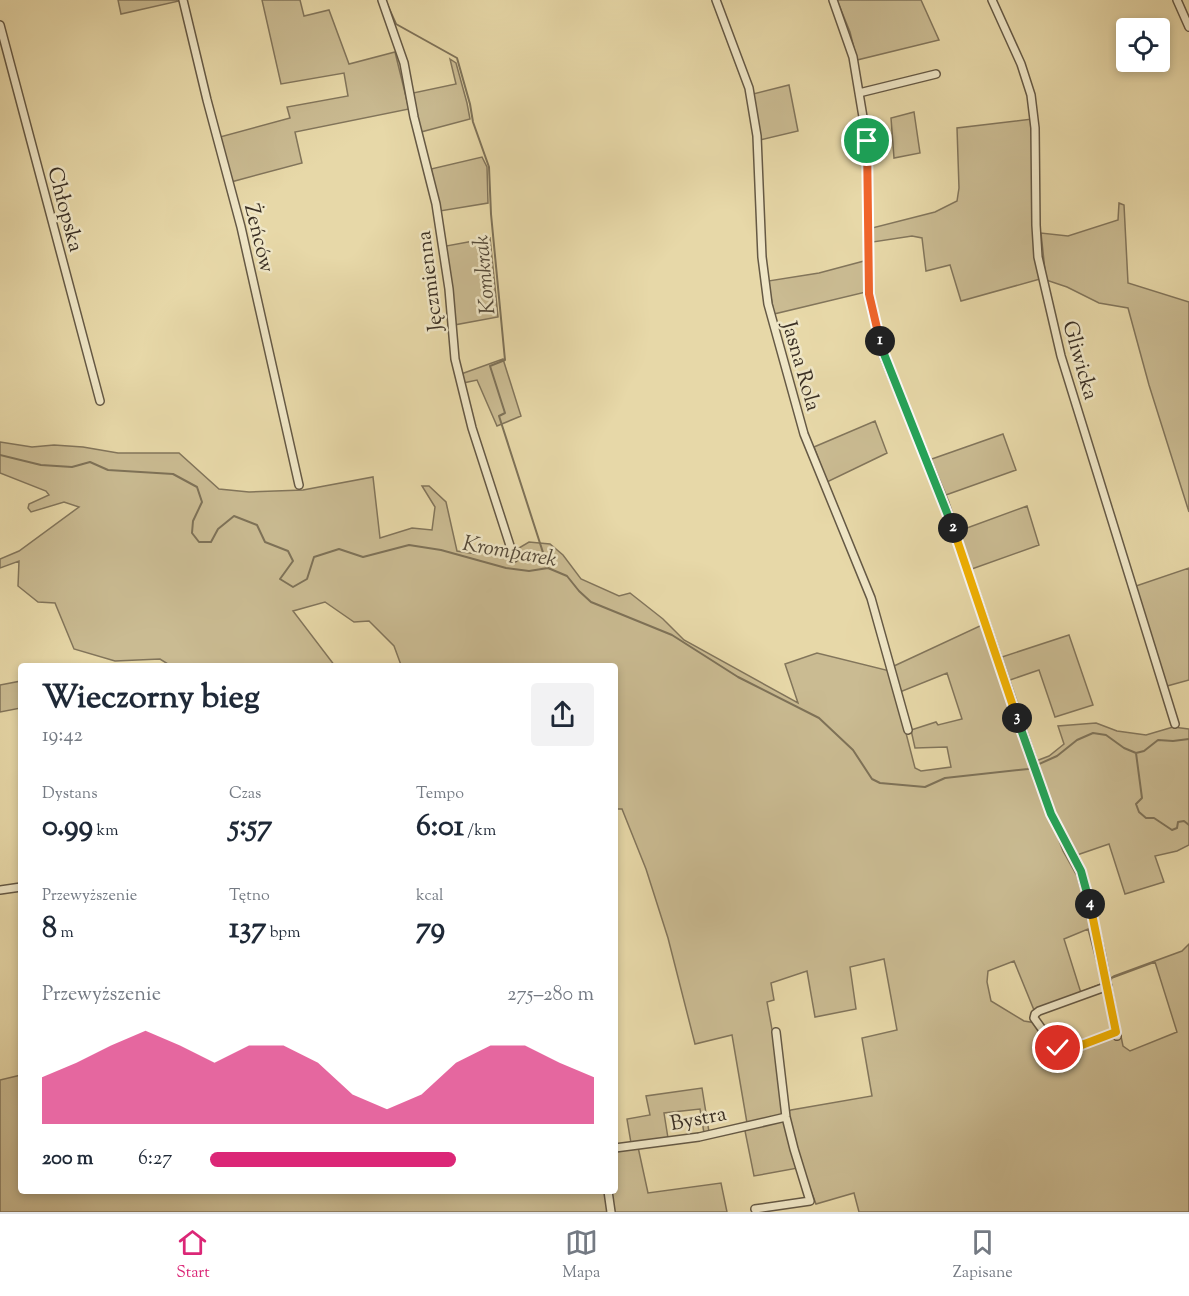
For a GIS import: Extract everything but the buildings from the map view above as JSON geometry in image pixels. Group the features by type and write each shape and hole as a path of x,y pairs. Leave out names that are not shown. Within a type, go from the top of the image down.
{"street":[{"name":"Żeńców","path":"183,0 241,227 299,485"},
{"name":"Jasna Rola","path":"716,0 749,88 757,136 762,257 773,324 804,434 871,598 908,730"},
{"path":"833,0 853,57 867,141 869,294 884,354 945,504 1051,814 1083,876 1108,986 1117,1034 1063,1050 1052,1043 1034,1018 1039,1011 1108,986"},
{"name":"Gliwicka","path":"992,0 1021,64 1032,95 1035,128 1035,225 1038,257 1060,356 1175,724"},
{"path":"1177,0 1189,27"},
{"name":"Jęczmienna","path":"383,2 404,63 414,117 436,204 449,289 455,358 472,428 514,558"},
{"name":"Chłopska","path":"0,25 100,401"},
{"path":"859,93 936,74"},
{"path":"0,890 18,887"},
{"path":"755,1209 810,1201 786,1117 776,1032"},
{"name":"Bystra","path":"618,1148 699,1137 786,1117"},
{"path":"608,1194 611,1212"}],"shaded area":[{"path":"118,0 179,0 179,1 121,14"},
{"path":"262,0 300,0 304,16 329,10 349,64 395,52 409,109 295,132 302,163 231,182 220,137 290,118 287,107 348,96 344,73 281,84"},
{"path":"837,0 921,0 939,40 857,60 850,32"},
{"path":"450,59 456,63 470,119 421,132 413,93 456,84"},
{"path":"789,85 798,131 760,140 753,94"},
{"path":"914,112 920,153 894,158 891,118"},
{"path":"1032,119 1034,239 1040,279 961,301 950,265 926,271 922,238 912,236 873,242 872,228 935,212 957,201 959,188 957,128"},
{"path":"482,157 487,167 488,203 440,211 431,169"},
{"path":"1119,203 1124,205 1128,283 1189,302 1189,512 1149,385 1128,308 1099,303 1067,287 1046,280 1041,233 1068,236 1118,220"},
{"path":"490,238 498,317 454,325 446,246"},
{"path":"864,261 866,292 774,314 768,281 819,273"},
{"path":"503,359 521,416 497,426 477,380 463,383 461,374"},
{"path":"875,421 887,453 827,482 814,447"},
{"path":"1003,434 1016,470 943,496 929,460"},
{"path":"0,442 32,447 54,445 83,447 118,453 179,453 219,489 249,492 303,490 373,477 380,538 412,528 432,530 435,507 422,486 429,486 446,502 457,551 476,554 485,543 499,554 509,554 529,542 550,544 563,555 581,579 619,596 630,593 663,619 684,640 798,703 785,664 817,653 890,671 915,768 921,771 951,767 947,747 915,748 911,730 936,722 938,725 962,719 947,673 900,692 894,666 982,625 1063,851 1077,876 1099,954 1104,984 1088,989 1102,982 1088,929 1064,939 1081,993 1034,1010 1014,961 988,971 987,982 991,1001 1024,1021 1036,1023 1063,1051 1110,1036 1118,1037 1116,1012 1123,1046 1130,1051 1177,1032 1155,962 1112,978 1110,982 1109,979 1182,951 1189,944 1189,1212 859,1212 854,1193 816,1204 797,1154 788,1112 872,1096 862,1038 897,1030 884,959 850,967 856,1009 815,1017 807,971 771,983 774,1000 767,1002 779,1068 782,1115 747,1123 732,1035 695,1044 668,938 646,869 622,809 618,809 618,663 400,663 394,646 369,621 354,622 325,602 293,611 333,663 166,663 160,659 115,661 74,649 55,603 38,602 18,586 19,561 0,568 0,559 19,551 79,507 64,502 31,512 28,508 29,504 49,495 46,491 0,473"},
{"path":"1027,506 1039,545 969,570 956,532"},
{"path":"1189,568 1189,680 1167,686 1136,586"},
{"path":"1069,635 1093,705 1055,717 1039,670 1007,681 999,658"},
{"path":"18,682 18,709 0,712 0,685"},
{"path":"1096,723 1117,731 1146,735 1173,727 1189,729 1189,845 1177,851 1155,856 1164,882 1125,894 1109,844 1074,856 1054,811 1036,761 1049,756 1064,744 1058,726"},
{"path":"18,1076 18,1194 606,1194 609,1212 0,1212 0,1080"},
{"path":"702,1088 709,1132 704,1133 700,1109 664,1113 668,1138 631,1143 627,1119 650,1115 646,1096"},
{"path":"784,1120 798,1168 754,1176 745,1131 747,1128"},
{"path":"638,1147 648,1193 721,1183 727,1212 613,1212 610,1194 618,1194 618,1150"}],"waterway":[{"name":"Komkrak","path":"387,4 396,24 457,58 473,122 489,167 491,214 505,360 490,366 505,413 499,416 548,568"},
{"name":"Kromparek","path":"0,455 41,465 72,467 90,462 108,470 173,474 197,487 202,502 193,521 192,533 199,542 211,542 218,529 234,516 257,525 265,542 288,551 293,561 280,579 293,587 307,579 314,557 339,549 363,557 409,545 441,550 506,568 529,571 548,568 567,576 591,602 672,635 738,677 819,718 853,750 872,779 880,783 925,787 945,778 1028,769 1057,756 1077,740 1093,733 1106,735 1124,748 1136,753 1144,751 1158,740 1189,739"},
{"path":"1136,753 1142,798 1136,804 1139,812 1146,818 1154,818 1172,830 1177,828 1178,822 1184,821 1189,825"}],"route":[{"path":"867,141 869,294 884,354 945,504 1051,814 1083,876 1101,953 1116,1032 1102,1035 1066,1051 1058,1048"}]}
